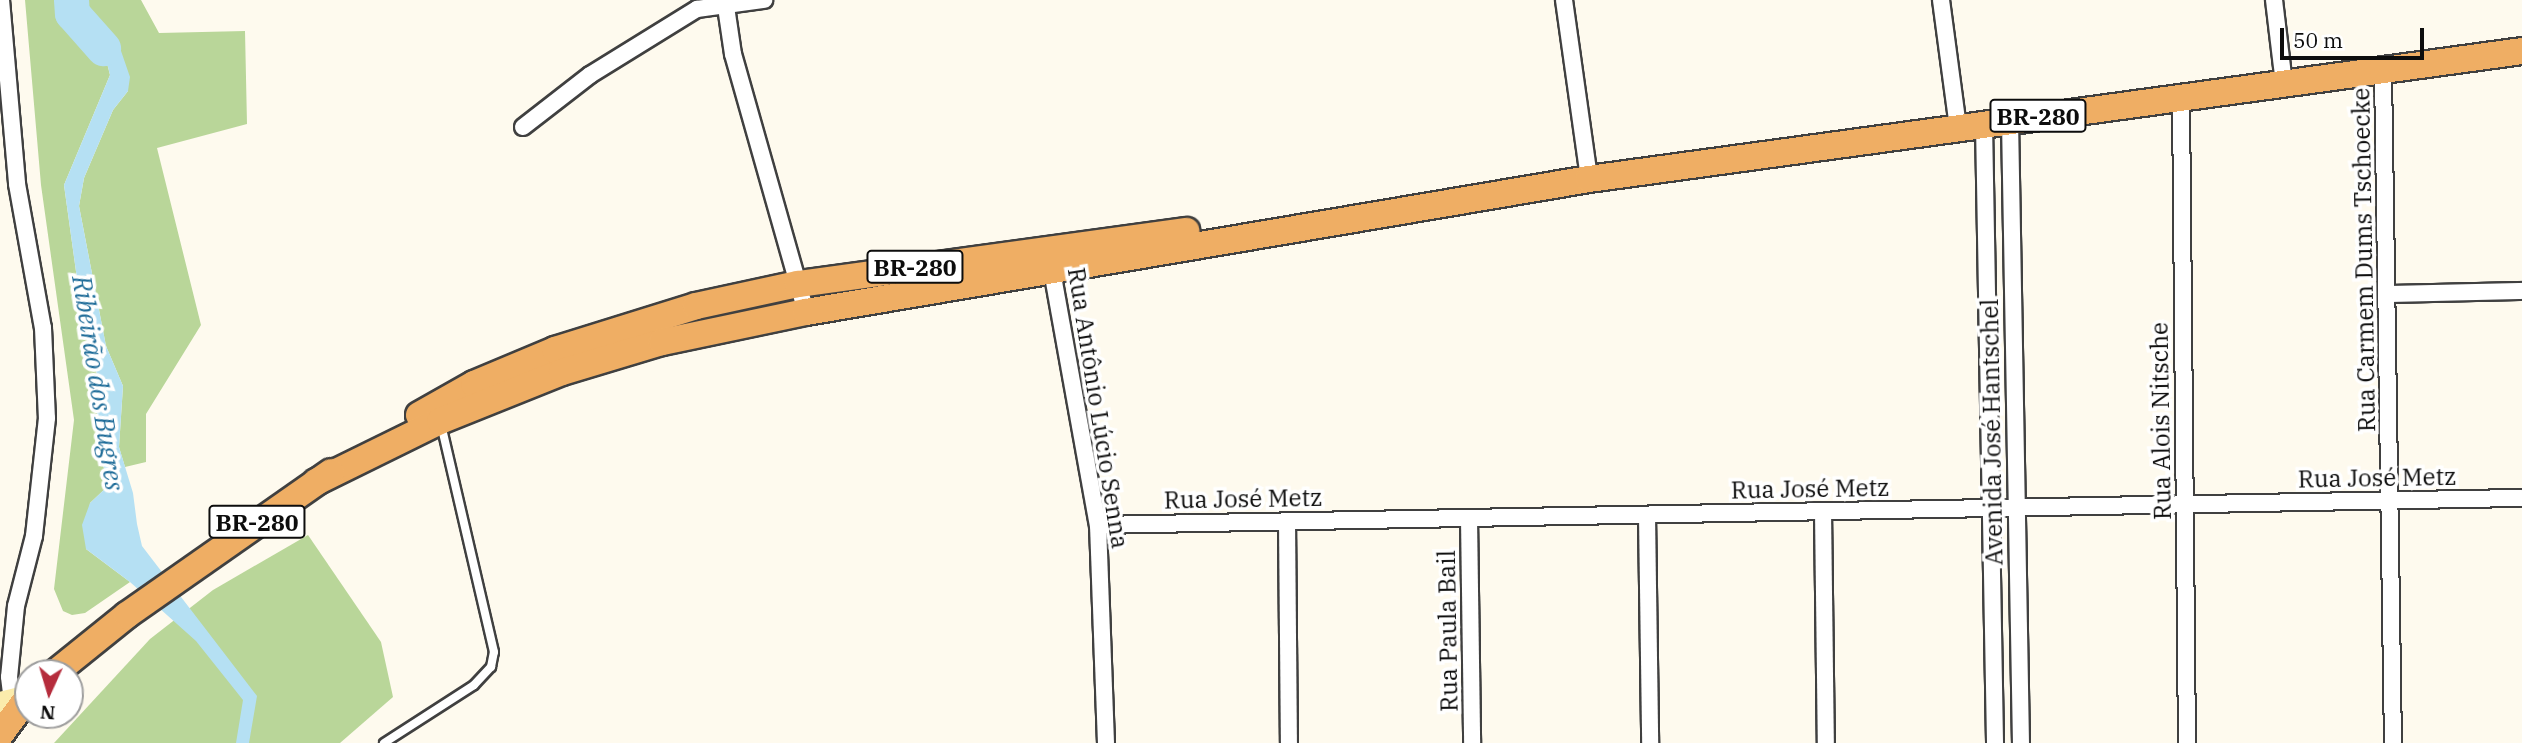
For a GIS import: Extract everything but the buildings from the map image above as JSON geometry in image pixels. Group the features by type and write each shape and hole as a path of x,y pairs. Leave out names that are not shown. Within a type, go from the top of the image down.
{"highway":[{"name":"BR-280","path":"72,659 127,615 198,564 316,482 442,401 512,367 653,318 798,284 1051,260 1589,179 2522,51"},
{"name":"BR-280","path":"316,482 440,421 597,360 1051,260"},
{"path":"0,735 14,705"}],"street":[{"path":"1,0 17,184 43,328 47,418 34,537 16,606 9,677 14,691"},
{"path":"523,127 664,26 697,9 725,3 764,0"},
{"path":"1564,0 1589,179"},
{"path":"1941,0 1984,123"},
{"path":"2274,0 2284,84"},
{"path":"725,3 733,54 806,312"},
{"name":"Rua Carmem Dums Tschoecke","path":"2383,71 2393,743"},
{"name":"Rua Alois Nitsche","path":"2181,99 2188,743"},
{"name":"Avenida José Hantschel","path":"1984,123 2017,508 2021,743"},
{"name":"Avenida José Hantschel","path":"1984,123 1995,743"},
{"name":"Rua Antônio Lúcio Senna","path":"1051,260 1098,525 1106,743"},
{"path":"2387,294 2522,291"},
{"name":"Rua José Metz","path":"1098,525 2522,498"},
{"path":"1822,512 1826,743"},
{"path":"1647,514 1650,743"},
{"name":"Rua Paula Bail","path":"1469,518 1472,743"},
{"path":"1287,521 1289,743"},
{"path":"0,639 16,606"}],"lane":[{"path":"384,743 474,685 491,667 494,652 440,421"}],"green space":[{"path":"25,0 141,0 159,33 245,31 247,124 157,148 201,325 146,414 146,462 125,467 119,447 123,386 106,346 79,206 84,178 113,110 128,91 104,33 73,15 106,59 110,75 64,185 84,329 98,378 96,452 108,476 108,486 90,503 86,549 130,582 85,613 72,615 63,611 54,589 74,420 41,185"},
{"path":"308,535 381,642 393,697 340,743 54,743 67,729 84,729 84,710 150,639 213,590"}],"water":[{"path":"72,13 120,48 130,77 128,91 113,110 84,178 79,206 106,346 123,386 119,447 133,493 142,546 257,696 249,743 236,743 243,700 196,641 130,582 86,549 82,525 90,503 108,486 108,476 96,452 98,378 84,329 64,185 110,75 106,59"}],"waterway":[{"name":"Ribeirão dos Bugres","path":"71,0 72,13 103,48"}]}
